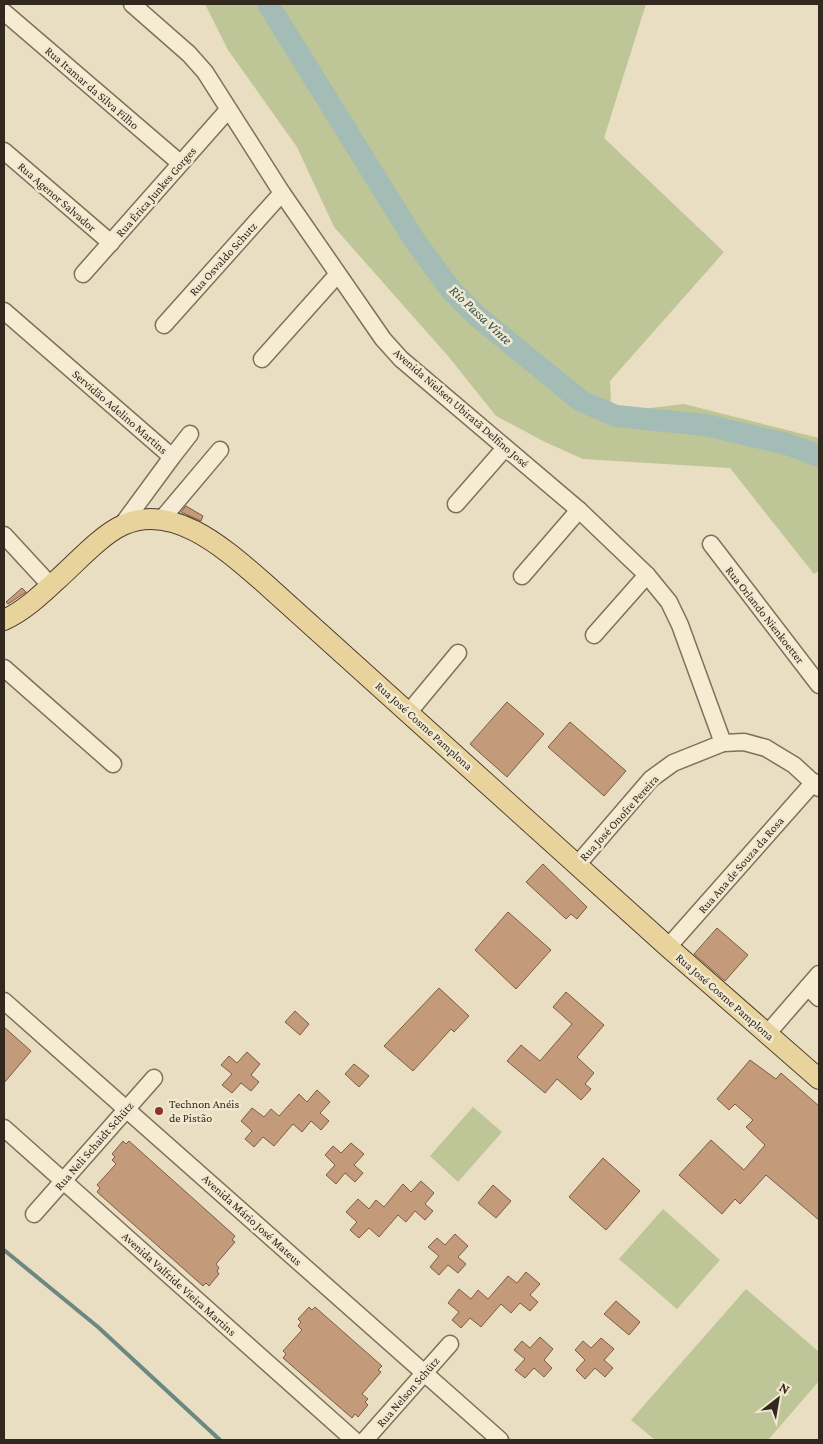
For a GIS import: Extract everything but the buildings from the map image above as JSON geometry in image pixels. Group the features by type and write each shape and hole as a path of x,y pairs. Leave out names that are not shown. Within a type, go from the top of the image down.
{"main road":[{"name":"Rua José Cosme Pamplona","path":"4,620 25,607 122,525 142,520 161,520 189,528 242,564 410,712 668,947 819,1079"}],"street":[{"name":"Avenida Nielsen Ubiratã Delfino José","path":"132,4 189,54 205,72 282,193 368,320 401,359 579,510 647,575 669,602 680,625 723,743"},
{"name":"Rua Itamar da Silva Filho","path":"4,12 180,163"},
{"name":"Rua Érica Junkes Gorges","path":"83,274 228,110"},
{"name":"Rua Agenor Salvador","path":"4,151 111,243"},
{"name":"Rua Osvaldo Schutz","path":"164,325 282,193"},
{"path":"262,358 337,274"},
{"name":"Servidão Adelino Martins","path":"4,312 172,457 122,525"},
{"path":"172,457 190,434"},
{"path":"456,504 505,448"},
{"path":"161,520 220,450"},
{"path":"522,576 579,510"},
{"path":"4,535 51,586"},
{"name":"Rua Orlando Nienkoetter","path":"711,544 819,685"},
{"path":"594,635 647,575"},
{"path":"410,712 458,653"},
{"path":"4,668 112,764"},
{"name":"Rua José Onofre Pereira","path":"577,865 651,779 673,764 723,743 744,742 766,748 794,765 816,785"},
{"name":"Rua Ana de Souza da Rosa","path":"668,947 816,785"},
{"path":"767,1034 813,992 819,974"},
{"name":"Avenida Mário José Mateus","path":"4,1001 500,1440"},
{"name":"Rua Neli Schaidt Schütz","path":"34,1214 154,1078"},
{"name":"Avenida Valfride Vieira Martins","path":"4,1128 354,1440"},
{"name":"Rua Nelson Schütz","path":"365,1440 450,1344"}],"green space":[{"path":"205,4 646,4 604,138 724,252 610,381 611,402 625,411 684,404 819,438 819,571 814,574 730,468 583,459 545,442 496,416 448,356 334,227 297,147 228,50"},
{"path":"473,1107 502,1132 458,1182 430,1156"},
{"path":"663,1209 720,1260 677,1309 619,1259"},
{"path":"746,1289 819,1352 819,1381 768,1440 655,1440 631,1420"}],"waterway":[{"name":"Rio Passa Vinte","path":"268,4 415,241 451,290 477,316 581,401 616,416 705,425 787,444 819,456"},
{"path":"4,1250 98,1327 220,1440"}],"place":[{"name":"Technon Anéis de Pistão","path":"159,1111"}]}
